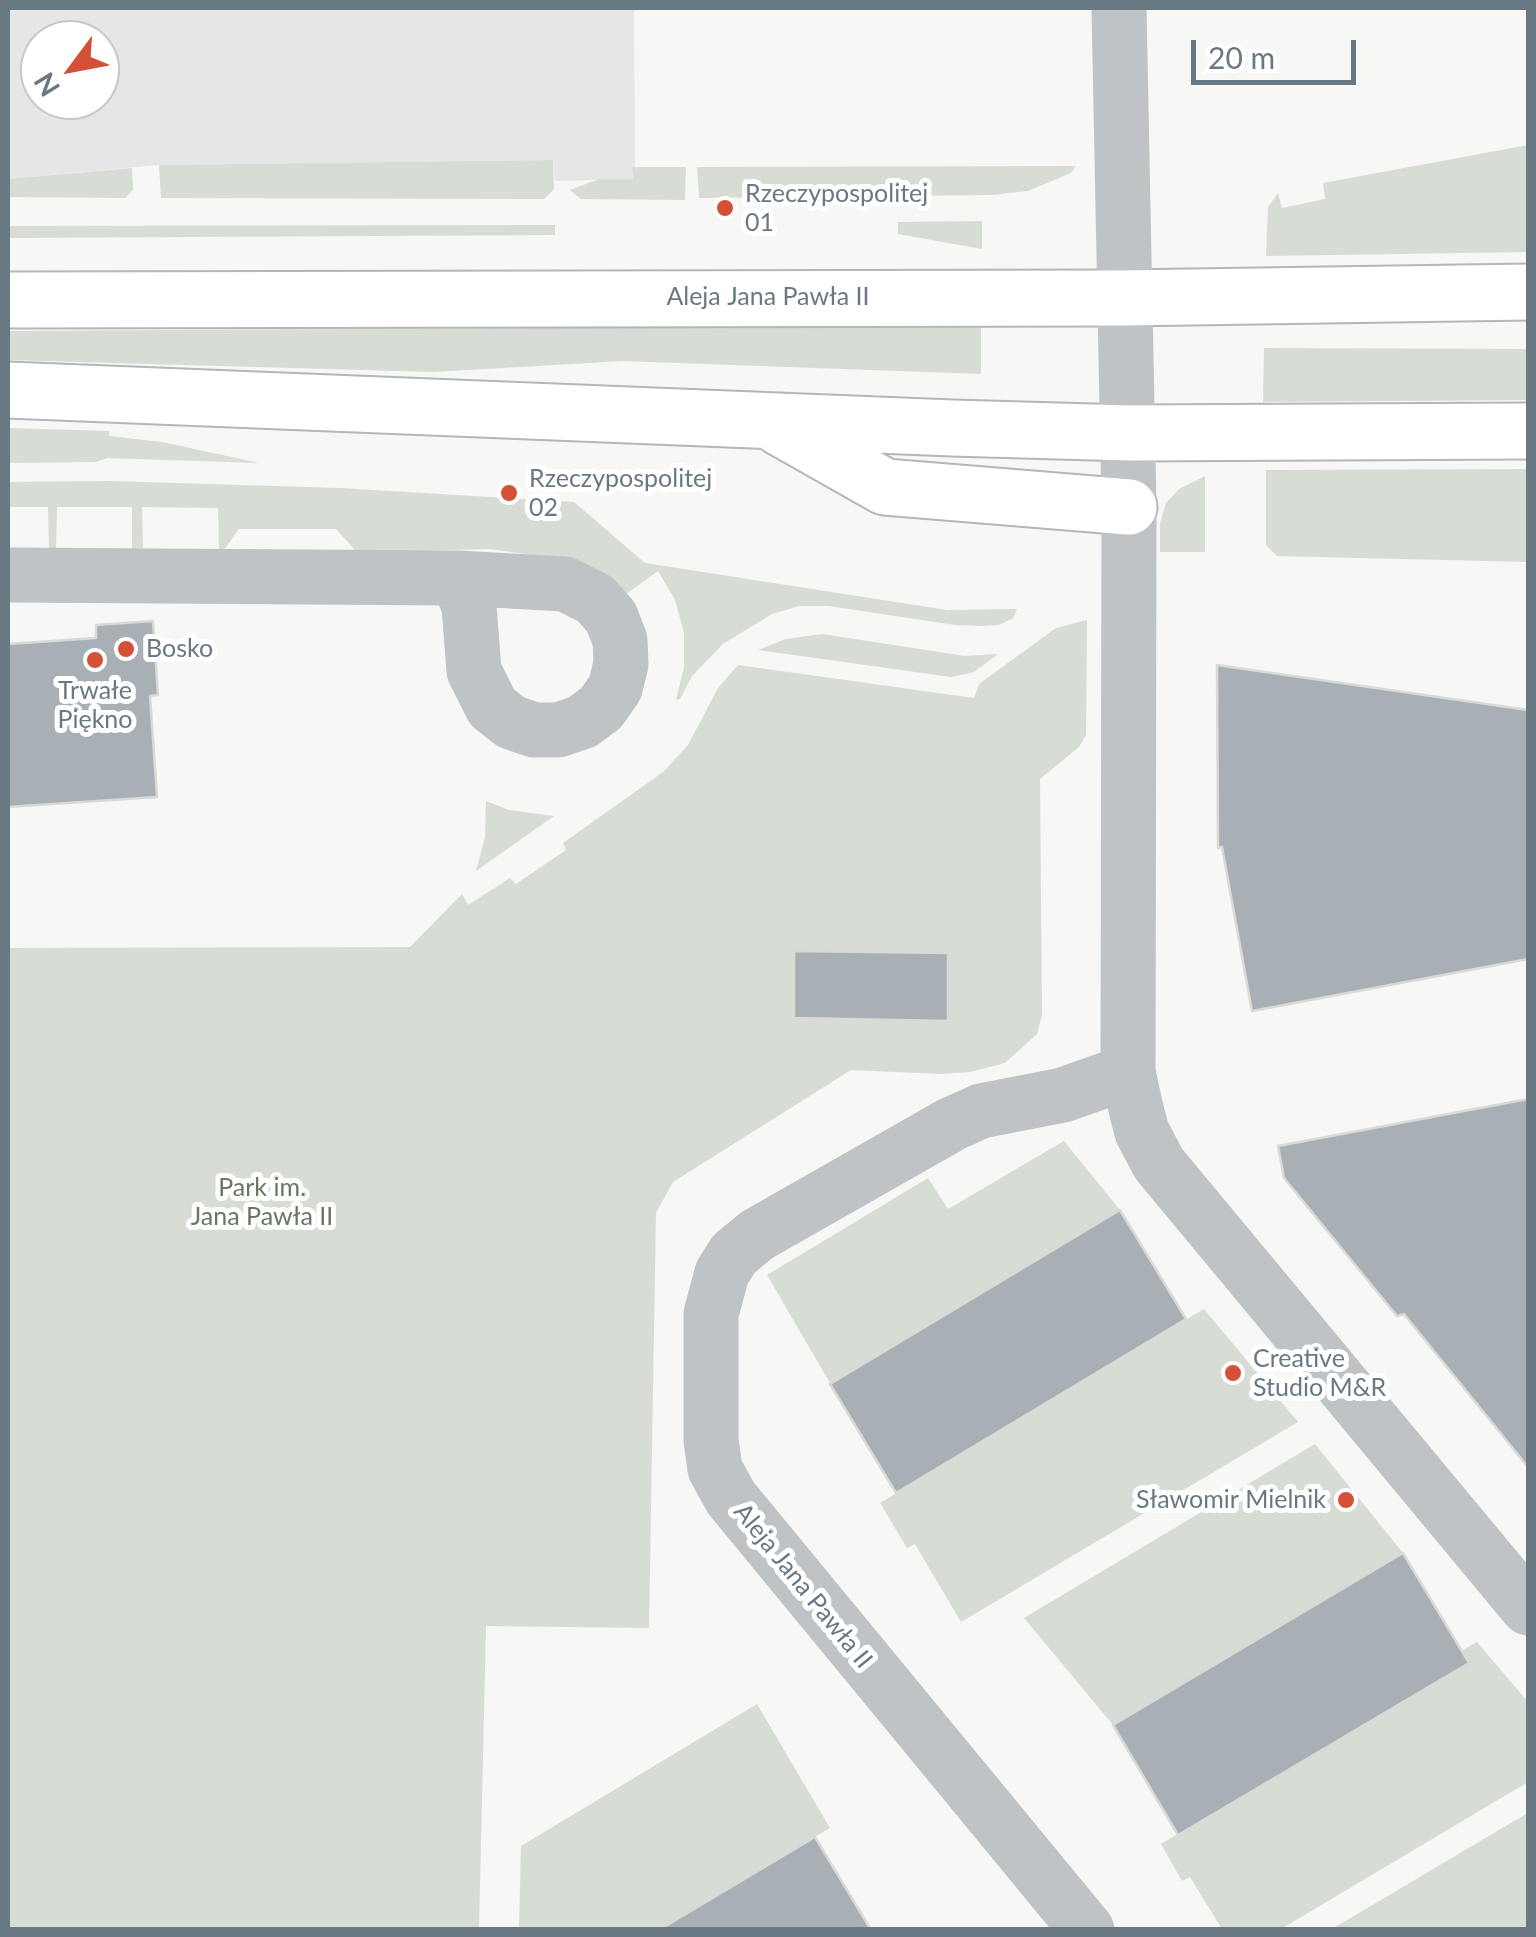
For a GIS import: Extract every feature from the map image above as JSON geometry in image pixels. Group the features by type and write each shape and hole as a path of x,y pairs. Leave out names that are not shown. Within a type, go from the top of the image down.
{"main road":[{"name":"Aleja Jana Pawła II","path":"8,300 1123,298 1528,292"},
{"path":"8,390 772,423 1128,433 1528,431"},
{"path":"772,423 885,488 1129,507"}],"street":[{"path":"1119,8 1129,507 1128,1072 1142,1132 1159,1164 1528,1608"},
{"path":"8,575 457,578"},
{"name":"Aleja Jana Pawła II","path":"1086,1930 731,1498 715,1469 711,1440 712,1314 722,1273 734,1254 774,1226 981,1111 1063,1095 1128,1072"}],"shaded area":[{"path":"8,8 634,8 635,179 555,181 553,160 159,165 8,179"}],"green space":[{"path":"1528,145 1528,252 1266,256 1268,207 1278,193 1282,208 1325,199 1323,183"},
{"path":"553,160 554,189 544,199 161,198 159,165"},
{"path":"1076,166 1071,173 1028,191 992,195 699,198 697,167"},
{"path":"632,167 686,167 685,200 581,199 570,190 599,179 634,179"},
{"path":"132,168 133,190 125,198 8,197 8,179"},
{"path":"982,221 982,249 898,234 898,222"},
{"path":"555,225 555,235 8,238 8,226"},
{"path":"981,325 981,374 623,361 434,372 8,360 8,331"},
{"path":"1264,348 1528,349 1528,400 1263,402"},
{"path":"8,428 109,431 109,436 162,442 259,463 107,458 96,462 8,463"},
{"path":"1528,469 1528,562 1277,556 1266,545 1266,470"},
{"path":"1205,476 1205,552 1160,552 1160,523 1166,503 1179,489"},
{"path":"8,482 340,488 574,502 645,563 947,610 1017,609 1013,618 999,625 981,626 829,606 799,606 772,614 723,644 692,676 676,700 684,667 684,633 675,600 658,571 622,597 539,556 490,549 357,552 336,529 239,529 224,550 219,549 218,508 142,507 143,548 132,549 132,507 57,507 56,548 49,548 48,507 8,507"},
{"name":"Park im. Jana Pawła II","path":"1087,620 1086,735 1079,747 1040,779 1042,1015 1037,1034 1005,1063 970,1072 851,1070 673,1182 656,1213 649,1628 486,1626 479,1929 8,1929 8,948 410,947 462,894 468,905 510,878 516,884 566,850 563,843 663,772 688,745 718,688 738,665 974,698 979,684 1056,628"},
{"path":"822,634 965,656 998,654 974,672 951,677 758,650 786,639"},
{"path":"486,801 509,810 554,816 476,871 485,837"},
{"path":"1064,1141 1120,1210 830,1383 767,1275 928,1178 948,1209"},
{"path":"1204,1309 1298,1422 961,1622 915,1544 907,1548 880,1503"},
{"path":"1315,1444 1403,1553 1113,1725 1024,1618"},
{"path":"1477,1642 1528,1702 1528,1782 1281,1929 1222,1929 1190,1877 1182,1881 1161,1844 1467,1664 1461,1651"},
{"path":"757,1704 830,1828 659,1929 519,1930 521,1846"},
{"path":"1528,1813 1528,1929 1332,1929 1504,1827"}],"building":[{"path":"153,621 158,695 150,696 157,797 8,807 8,644 96,638 96,625"},
{"path":"1217,665 1528,710 1528,959 1252,1011 1222,847 1218,848"},
{"path":"794,951 948,953 948,1021 794,1018"},
{"path":"1528,1099 1528,1467 1404,1314 1397,1316 1284,1178 1278,1146"},
{"path":"1120,1210 1186,1319 896,1493 830,1384"},
{"path":"1403,1553 1469,1663 1178,1835 1113,1725"},
{"path":"815,1837 871,1930 659,1930"}],"place":[{"name":"Rzeczypospolitej 01","path":"725,208"},
{"name":"Rzeczypospolitej 02","path":"509,493"},
{"name":"Bosko","path":"126,649"},
{"name":"Trwałe Piękno","path":"95,660"},
{"name":"Creative Studio M&R","path":"1233,1373"},
{"name":"Sławomir Mielnik","path":"1346,1500"}]}
